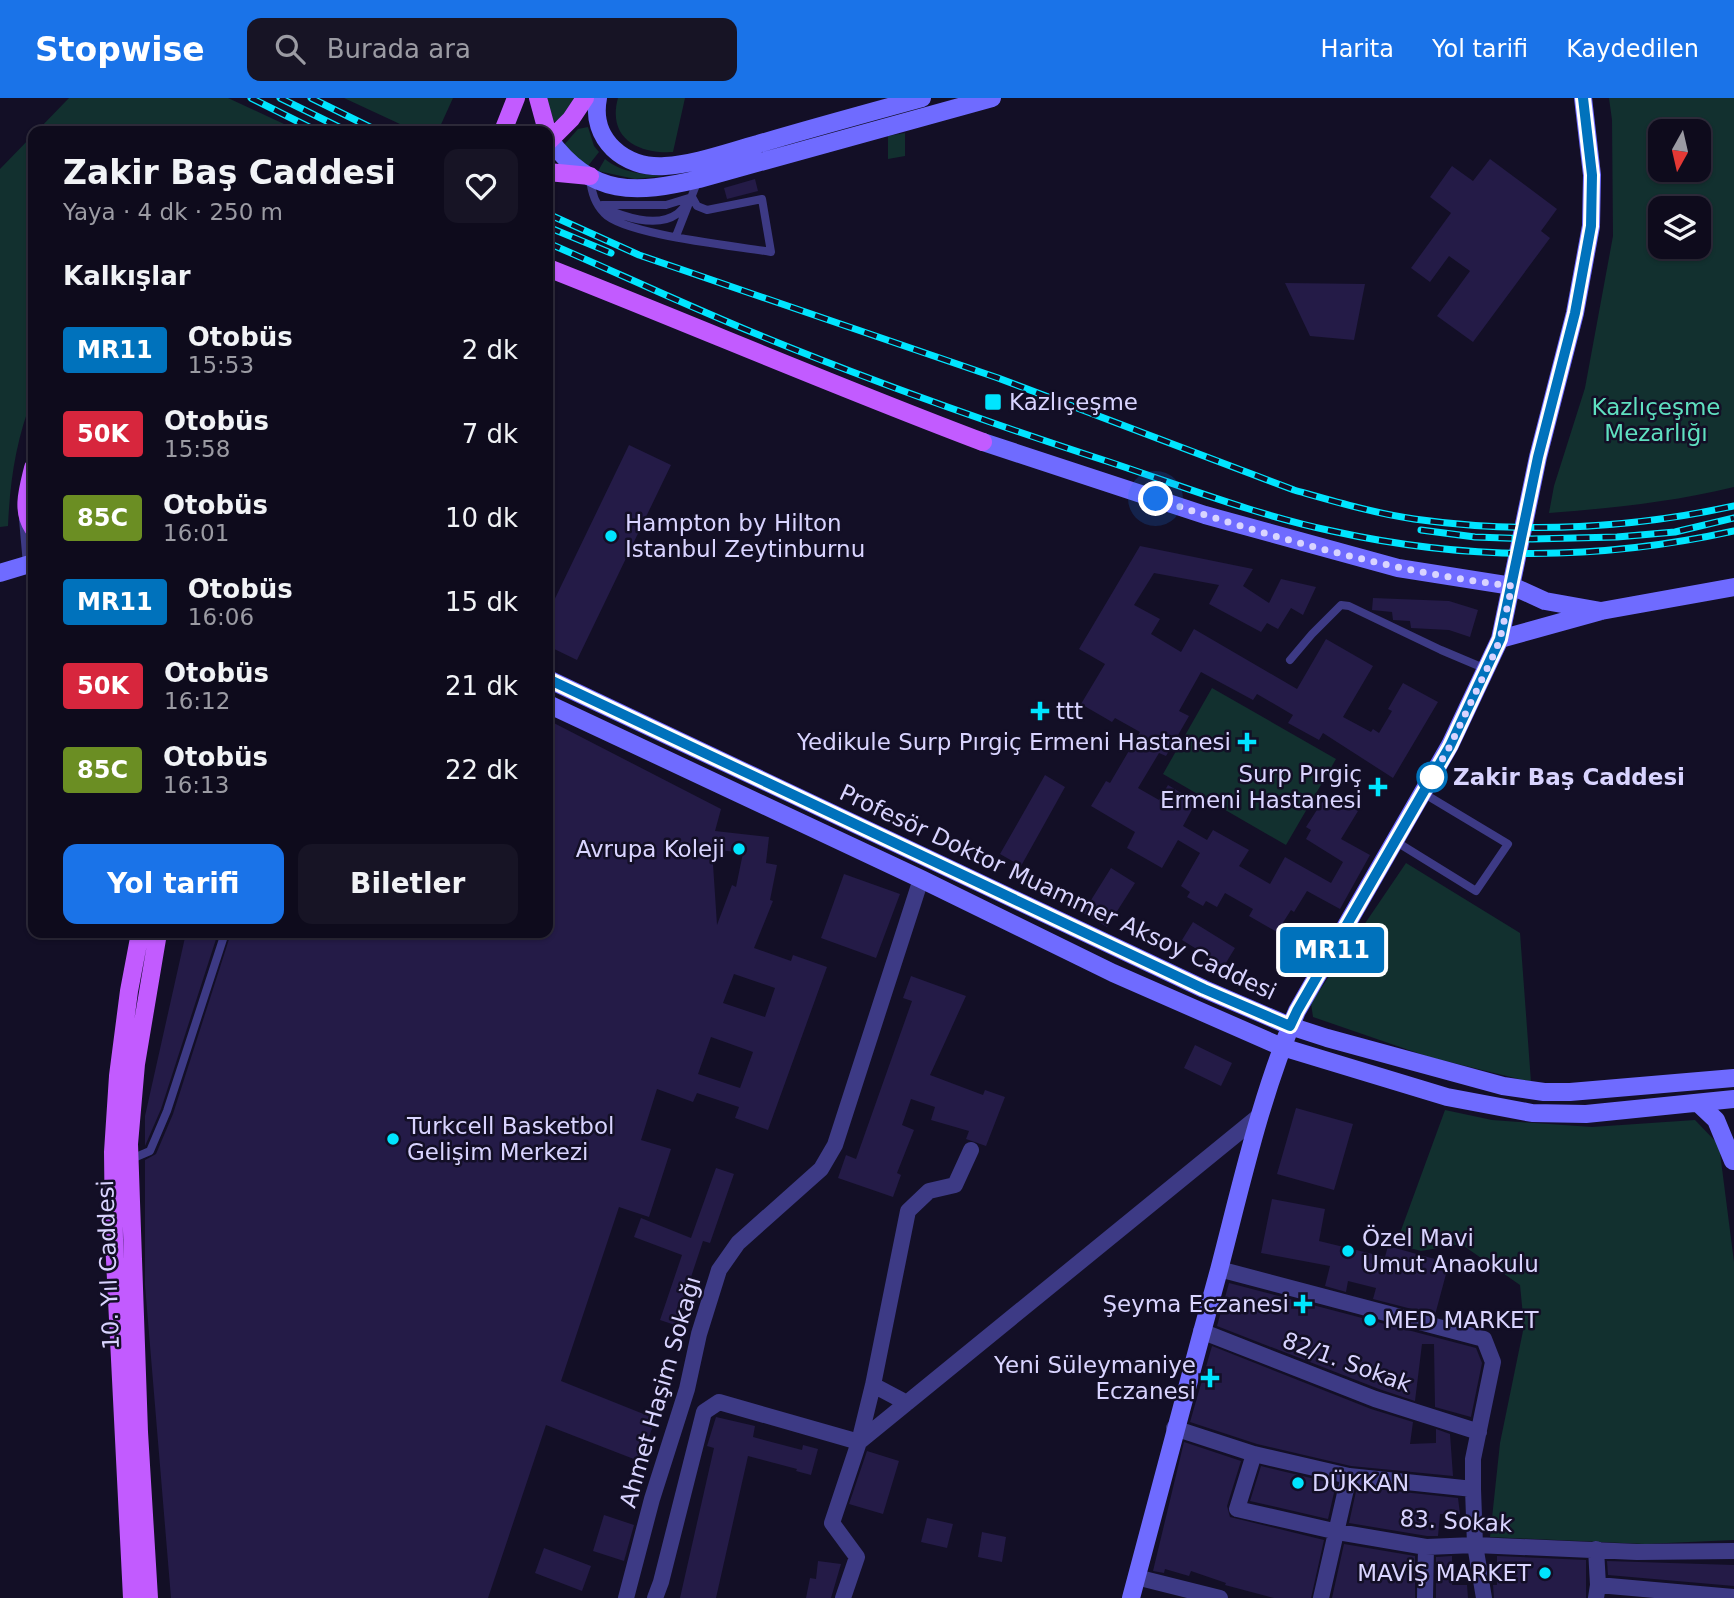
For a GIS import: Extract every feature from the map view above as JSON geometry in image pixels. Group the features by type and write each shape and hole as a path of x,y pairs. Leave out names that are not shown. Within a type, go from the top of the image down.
{"main road":[{"path":"505,126 516,98"},
{"path":"538,98 545,126"},
{"path":"553,133 571,119 585,98"},
{"path":"598,98 597,118 608,146 618,154 637,162 664,166 704,159 922,98"},
{"path":"553,143 569,162 590,176 614,186 634,190 665,187 992,98"},
{"path":"1131,1598 1259,1116 1282,1046 1297,1011 1450,746 1500,639 1538,457 1575,313 1591,226 1592,175 1583,98"},
{"path":"553,172 590,176"},
{"path":"553,270 694,325 853,393 983,442 1205,515 1386,565 1512,586 1545,601 1601,611"},
{"path":"0,573 28,565"},
{"path":"1500,639 1601,611 1734,587"},
{"name":"Profesör Doktor Muammer Aksoy Caddesi","path":"553,681 1204,989 1290,1026 1363,1050 1470,1079 1544,1092 1734,1078"},
{"name":"Profesör Doktor Muammer Aksoy Caddesi","path":"553,706 1113,973 1282,1046 1447,1097 1508,1110 1560,1115 1586,1114 1734,1099"},
{"name":"10. Yıl Caddesi","path":"132,1598 114,1240 113,1164 120,1064 139,938"},
{"name":"10. Yıl Caddesi","path":"149,1598 139,1432 129,1160 136,1063 157,938"},
{"path":"1698,1103 1716,1120 1734,1168"},
{"path":"1734,1133 1734,1168"}],"street":[{"name":"Ahmet Haşim Sokağı","path":"626,1598 719,1270 738,1243 821,1169 835,1145 920,879"},
{"path":"859,1442 1259,1116"},
{"path":"844,1598 857,1558 832,1523 859,1442 873,1385 908,1211 929,1191 955,1185 971,1150"},
{"path":"1219,1269 1484,1339 1493,1362 1474,1459 1474,1489 1475,1545 1485,1598"},
{"name":"82/1. Sokak","path":"1201,1331 1375,1399 1479,1432"},
{"path":"873,1385 907,1403"},
{"path":"655,1598 704,1412 719,1402 859,1442"},
{"path":"1174,1428 1254,1454 1349,1476 1474,1489"},
{"name":"83. Sokak","path":"1254,1454 1237,1509 1338,1532 1426,1547 1475,1545 1637,1552 1734,1551"},
{"path":"1321,1598 1349,1476"},
{"path":"1425,1598 1426,1547"},
{"path":"1596,1549 1597,1592 1734,1597"},
{"path":"1136,1577 1220,1598"}],"lane":[{"path":"590,176 591,188 610,219 658,236 676,236 771,252 762,199 707,210 697,206 692,197"},
{"path":"676,236 699,179"},
{"path":"599,205 639,219 655,221 678,214 692,197"},
{"path":"599,205 666,205 692,197"},
{"path":"1290,660 1341,605 1349,606 1486,669"},
{"path":"1395,841 1476,891 1508,844 1423,793"},
{"path":"129,1160 150,1151 167,1111 223,938"}],"green space":[{"path":"69,98 228,98 288,126 42,126"},
{"path":"344,98 453,98 440,126 404,126"},
{"path":"546,98 575,98 561,118 549,122"},
{"path":"618,98 685,98 673,152 648,150 628,141 617,124"},
{"name":"Kazlıçeşme Mezarlığı","path":"1609,98 1734,98 1734,487 1642,504 1549,513 1554,486 1585,388 1613,236 1612,120"},
{"path":"588,127 594,146 599,152 588,166 563,146 578,129"},
{"path":"905,133 905,156 888,159 888,136"},
{"path":"28,140 28,412 15,460 8,526 0,527 0,169"},
{"path":"605,159 625,170 664,176 635,179 598,171"},
{"path":"1212,688 1336,759 1286,845 1163,774"},
{"path":"1406,863 1520,933 1531,1082 1429,1057 1313,1017 1311,1003"},
{"path":"1445,1110 1492,1120 1592,1127 1695,1120 1719,1145 1734,1262 1734,1540 1645,1544 1490,1537 1500,1443 1524,1326 1520,1285 1461,1244 1421,1251 1396,1244"}],"building":[{"path":"1490,159 1557,209 1541,231 1550,238 1473,342 1437,316 1470,271 1449,256 1430,282 1411,268 1451,213 1430,197 1452,166 1473,181"},
{"path":"755,179 758,191 727,199 724,188"},
{"path":"1285,283 1365,284 1354,340 1310,336"},
{"name":"Hampton by Hilton Istanbul Zeytinburnu","path":"629,445 671,465 577,660 553,648 553,603"},
{"path":"1140,546 1253,569 1243,586 1269,603 1281,579 1316,587 1303,615 1291,608 1278,629 1267,623 1261,632 1209,604 1219,585 1154,573 1134,605 1160,619 1151,634 1181,652 1194,629 1297,689 1326,639 1373,666 1343,717 1371,732 1373,729 1379,733 1392,711 1388,709 1403,683 1438,702 1393,778 1323,733 1319,740 1288,723 1293,715 1257,694 1253,700 1201,672 1179,711 1189,716 1166,756 1159,753 1138,788 1159,800 1168,785 1196,802 1183,826 1207,840 1213,830 1249,850 1239,866 1270,884 1285,857 1331,883 1343,862 1306,839 1311,830 1306,827 1322,802 1327,805 1334,794 1358,811 1341,839 1370,855 1340,909 1307,891 1277,932 1249,916 1253,909 1225,893 1217,907 1206,901 1203,906 1187,897 1190,892 1181,886 1200,853 1178,840 1162,868 1127,848 1135,832 1091,806 1106,781 1110,783 1140,732 1115,718 1112,722 1081,704 1105,664 1079,649"},
{"path":"1373,598 1449,601 1478,610 1470,637 1449,630 1411,628 1410,621 1393,620 1392,612 1372,610"},
{"name":"Turkcell Basketbol Gelişim Merkezi","path":"553,723 721,809 715,831 769,837 766,863 777,865 770,900 773,901 754,948 791,961 793,955 827,967 768,1130 735,1118 739,1107 697,1093 693,1102 657,1089 641,1140 671,1149 649,1217 619,1207 561,1381 656,1419 639,1461 546,1425 488,1598 171,1598 145,1285 145,1160 156,1154 173,1114 229,938 553,938","holes":["712,849 743,853 736,887 732,885 717,925","734,974 775,988 765,1017 723,1003","711,1037 753,1052 740,1088 698,1074"]},
{"path":"1045,775 1065,787 1021,866 1000,854"},
{"path":"1111,868 1135,883 1107,927 1083,913"},
{"path":"844,874 900,894 876,958 821,938"},
{"path":"1193,922 1235,948 1224,966 1182,940"},
{"path":"185,938 216,938 161,1109 145,1146 145,1116"},
{"path":"911,976 966,996 930,1075 983,1095 985,1090 1005,1097 986,1146 966,1139 969,1131 931,1120 935,1107 911,1099 902,1125 914,1130 897,1173 901,1175 893,1197 838,1178 846,1155 856,1159 912,1001 903,998"},
{"path":"1195,1045 1232,1063 1221,1086 1184,1068"},
{"path":"1296,1108 1353,1124 1334,1190 1277,1174"},
{"path":"716,1168 734,1174 710,1243 703,1241 675,1325 660,1320 682,1255 634,1237 641,1218 691,1238"},
{"path":"1272,1199 1325,1209 1319,1241 1385,1257 1388,1246 1449,1263 1435,1315 1373,1299 1376,1288 1348,1281 1346,1292 1325,1286 1330,1266 1261,1253"},
{"path":"1229,1283 1476,1348 1482,1363 1471,1417 1435,1407 1434,1344 1422,1344 1415,1401 1217,1326"},
{"path":"1212,1346 1371,1409 1413,1422 1410,1444 1436,1443 1436,1429 1450,1434 1453,1476 1351,1466 1257,1444 1190,1422"},
{"path":"716,1417 755,1426 753,1437 802,1450 803,1445 818,1449 811,1475 748,1456 716,1598 680,1598 714,1448 707,1446"},
{"path":"1184,1442 1241,1461 1227,1506 1230,1517 1324,1540 1311,1598 1274,1598 1225,1585 1226,1583 1191,1571 1189,1576 1165,1569 1164,1573 1153,1571"},
{"path":"867,1451 899,1461 883,1514 849,1504"},
{"path":"1261,1466 1336,1484 1328,1519 1250,1501"},
{"path":"1357,1487 1458,1498 1460,1514 1440,1514 1438,1536 1349,1523"},
{"path":"604,1515 634,1525 624,1561 593,1551"},
{"path":"927,1518 953,1524 947,1548 921,1542"},
{"path":"982,1532 1006,1537 1002,1562 978,1557"},
{"path":"1344,1544 1415,1556 1415,1598 1332,1598"},
{"path":"544,1548 591,1566 582,1591 535,1573"},
{"path":"1452,1556 1452,1585 1467,1585 1468,1598 1436,1598 1436,1557"},
{"path":"1497,1556 1586,1560 1586,1598 1494,1598"},
{"path":"818,1561 841,1564 831,1598 806,1598 810,1578 816,1579"},
{"path":"1607,1561 1734,1565 1734,1586 1608,1575"}],"railway":[{"path":"251,98 307,126"},
{"path":"280,98 337,126"},
{"path":"311,98 368,126"},
{"path":"553,216 639,255 998,378 1294,490 1368,510 1454,524 1534,528 1654,520 1734,506"},
{"path":"553,229 611,253"},
{"path":"553,245 742,328 873,380 1212,497 1302,524 1383,541 1433,548 1533,554 1633,548 1734,531"},
{"path":"1421,530 1475,537 1617,537 1675,532 1734,518"}],"bus line":[{"name":"MR11","path":"553,681 1097,939 1290,1026 1450,746 1500,639 1538,457 1575,313 1591,226 1592,175 1583,98"}],"place":[{"name":"Kazlıçeşme","path":"993,402"},
{"name":"Hampton by Hilton Istanbul Zeytinburnu","path":"611,536"},
{"name":"ttt","path":"1040,711"},
{"name":"Yedikule Surp Pırgiç Ermeni Hastanesi","path":"1247,742"},
{"name":"Zakir Baş Caddesi","path":"1432,777"},
{"name":"Surp Pırgiç Ermeni Hastanesi","path":"1378,787"},
{"name":"Avrupa Koleji","path":"739,849"},
{"name":"Turkcell Basketbol Gelişim Merkezi","path":"393,1139"},
{"name":"Özel Mavi Umut Anaokulu","path":"1348,1251"},
{"name":"Şeyma Eczanesi","path":"1303,1304"},
{"name":"MED MARKET","path":"1370,1320"},
{"name":"Yeni Süleymaniye Eczanesi","path":"1210,1378"},
{"name":"DÜKKAN","path":"1298,1483"},
{"name":"MAVİŞ MARKET","path":"1545,1573"}],"route":[{"path":"1156,499 1398,568 1512,586 1495,652 1450,746 1432,777"}]}
